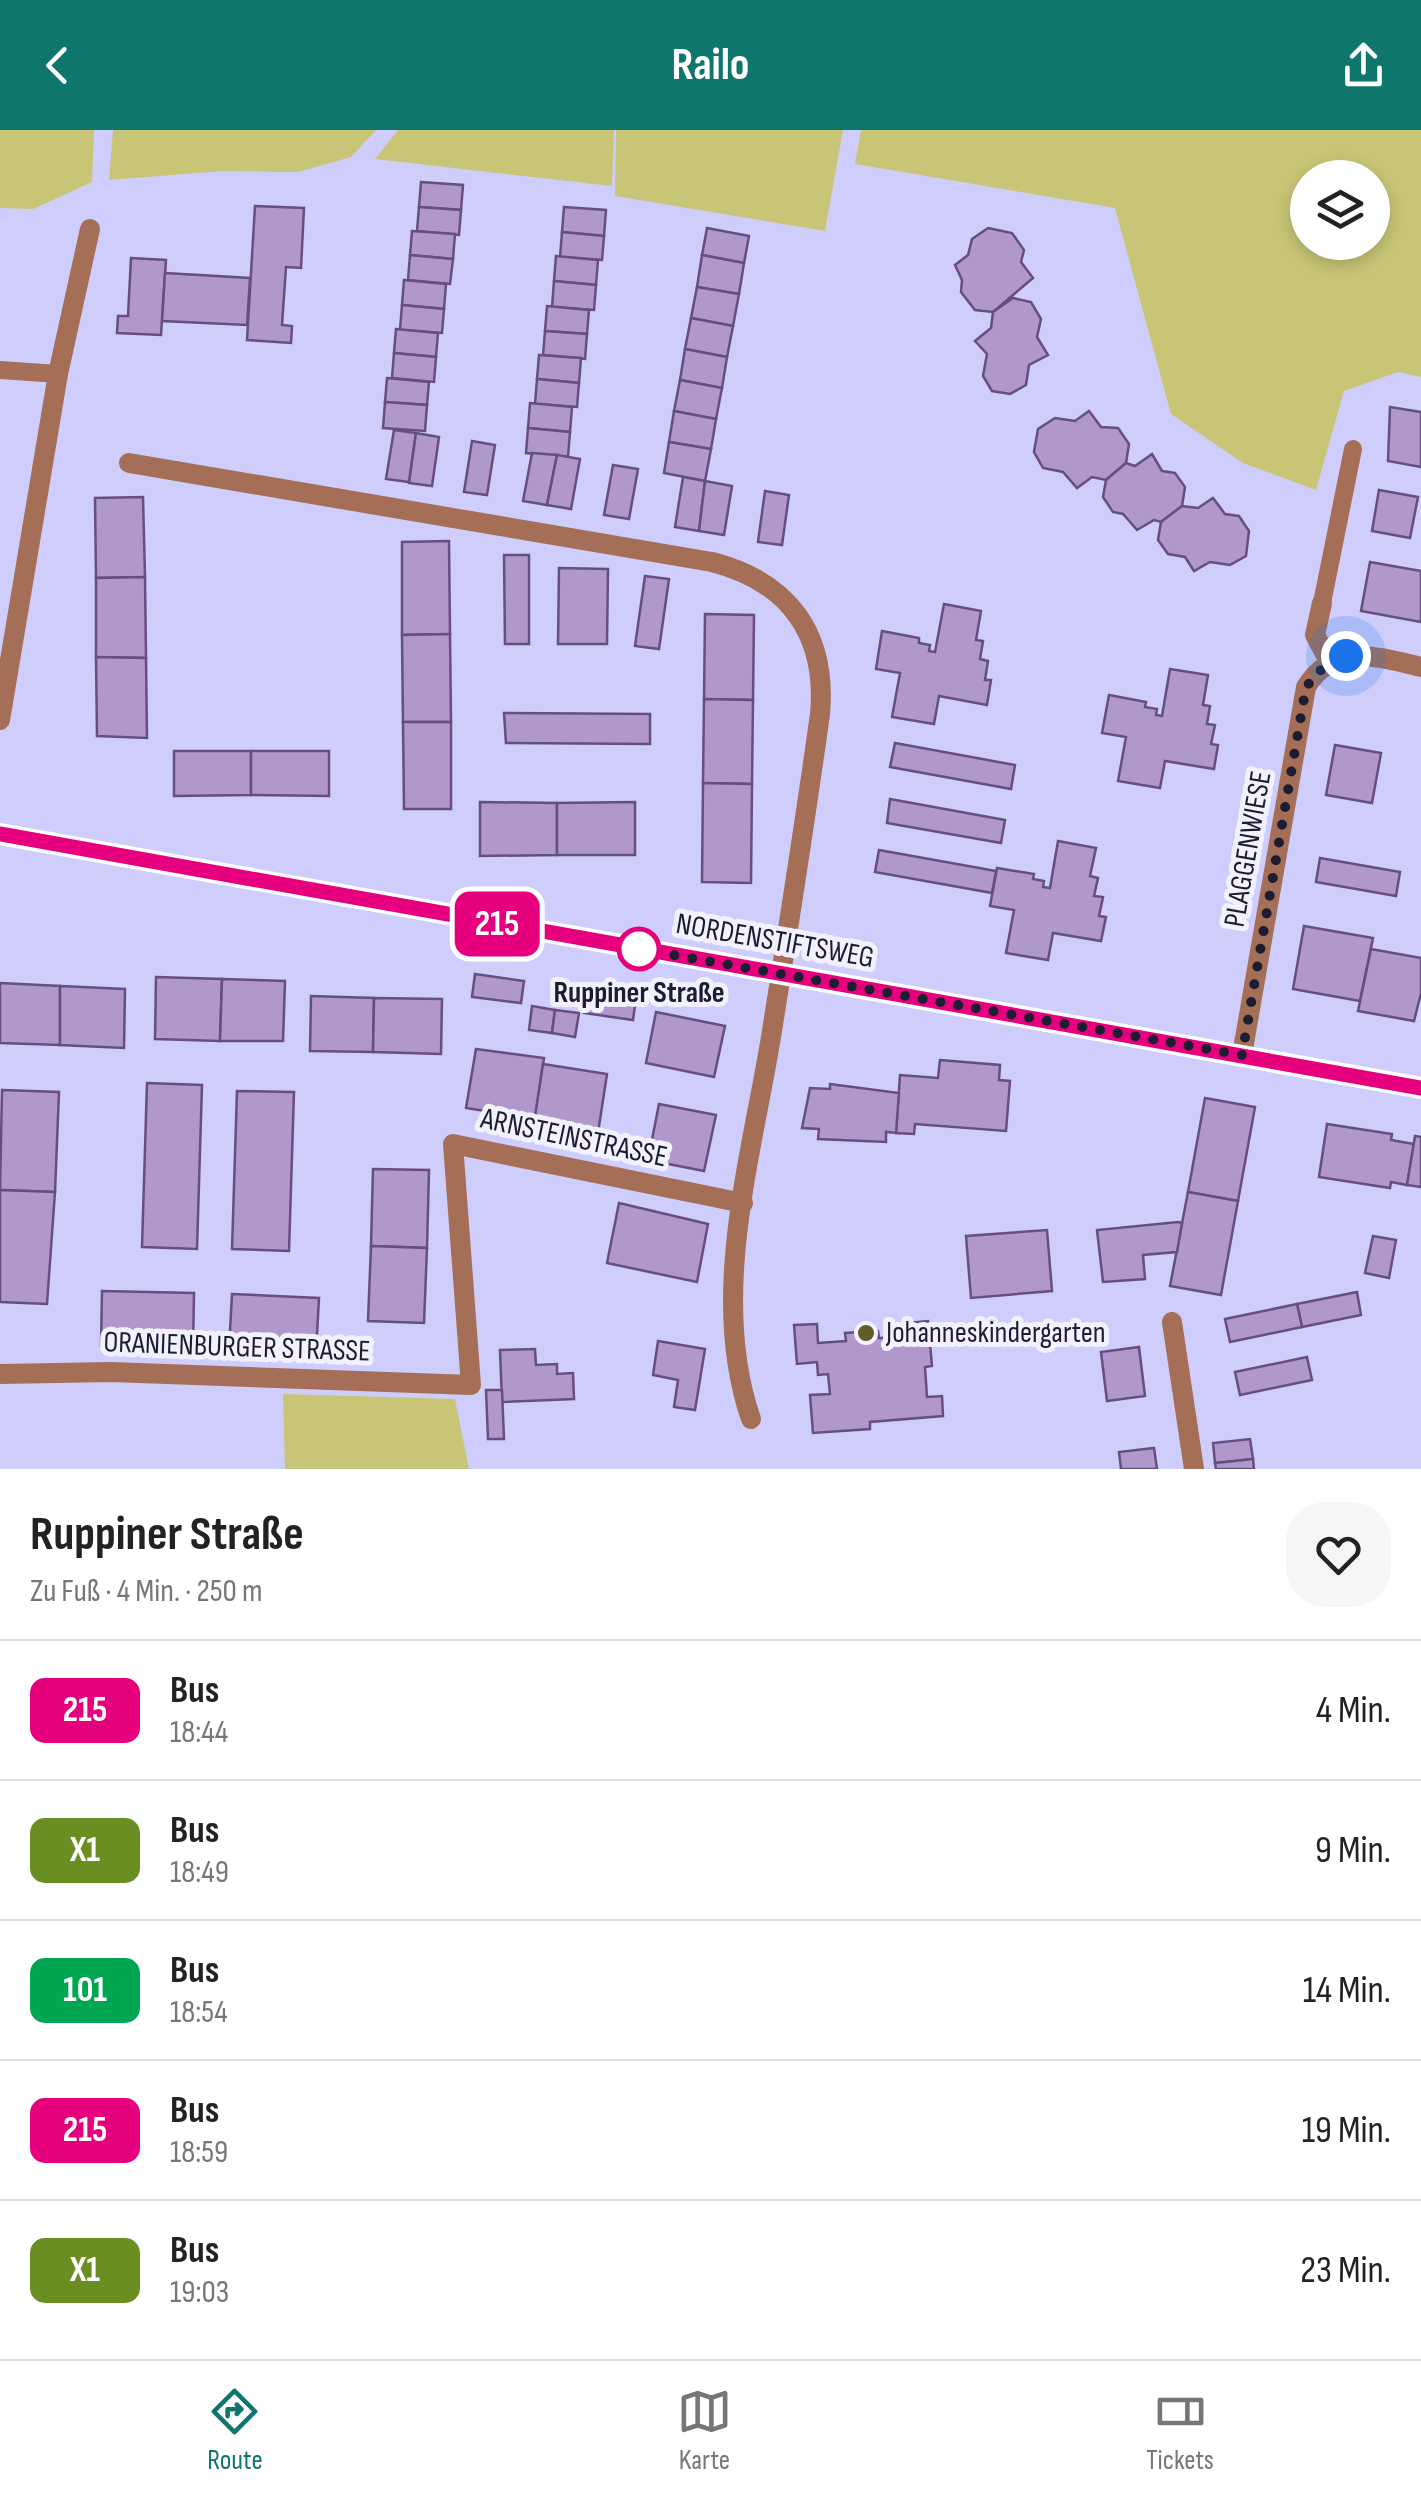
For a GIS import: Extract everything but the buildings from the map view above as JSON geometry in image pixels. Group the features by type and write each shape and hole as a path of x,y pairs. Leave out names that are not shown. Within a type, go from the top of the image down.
{"street":[{"path":"0,720 58,374 90,229"},
{"path":"130,463 712,562 744,572 779,595 808,632 822,683 743,1203 733,1338 738,1384 750,1419"},
{"path":"1322,603 1315,635 1328,662 1370,655 1421,667"},
{"name":"PLAGGENWIESE","path":"1242,1055 1306,687 1328,662"},
{"name":"NORDENSTIFTSWEG","path":"0,834 1421,1088"},
{"name":"ARNSTEINSTRASSE","path":"471,1385 453,1144 743,1203"},
{"path":"1172,1322 1194,1469"},
{"name":"ORANIENBURGER STRASSE","path":"0,1374 111,1372 471,1385"}],"lane":[{"path":"0,370 58,374"},
{"path":"1322,603 1353,449"}],"shaded area":[{"path":"0,130 94,130 92,182 33,209 0,208"},
{"path":"113,130 376,130 351,157 298,172 222,171 109,180"},
{"path":"398,130 614,130 612,186 375,159"},
{"path":"616,130 843,130 825,231 615,196"},
{"path":"861,130 1421,130 1421,377 1398,372 1344,391 1316,490 1243,463 1171,414 1115,208 855,164"},
{"path":"283,1394 455,1399 469,1469 285,1469"}],"bus line":[{"name":"215","path":"0,834 1421,1088"}],"place":[{"name":"Ruppiner Straße","path":"639,949"},
{"name":"Johanneskindergarten","path":"866,1333"}],"route":[{"path":"639,949 1242,1055 1306,687 1328,662 1346,656"}]}
